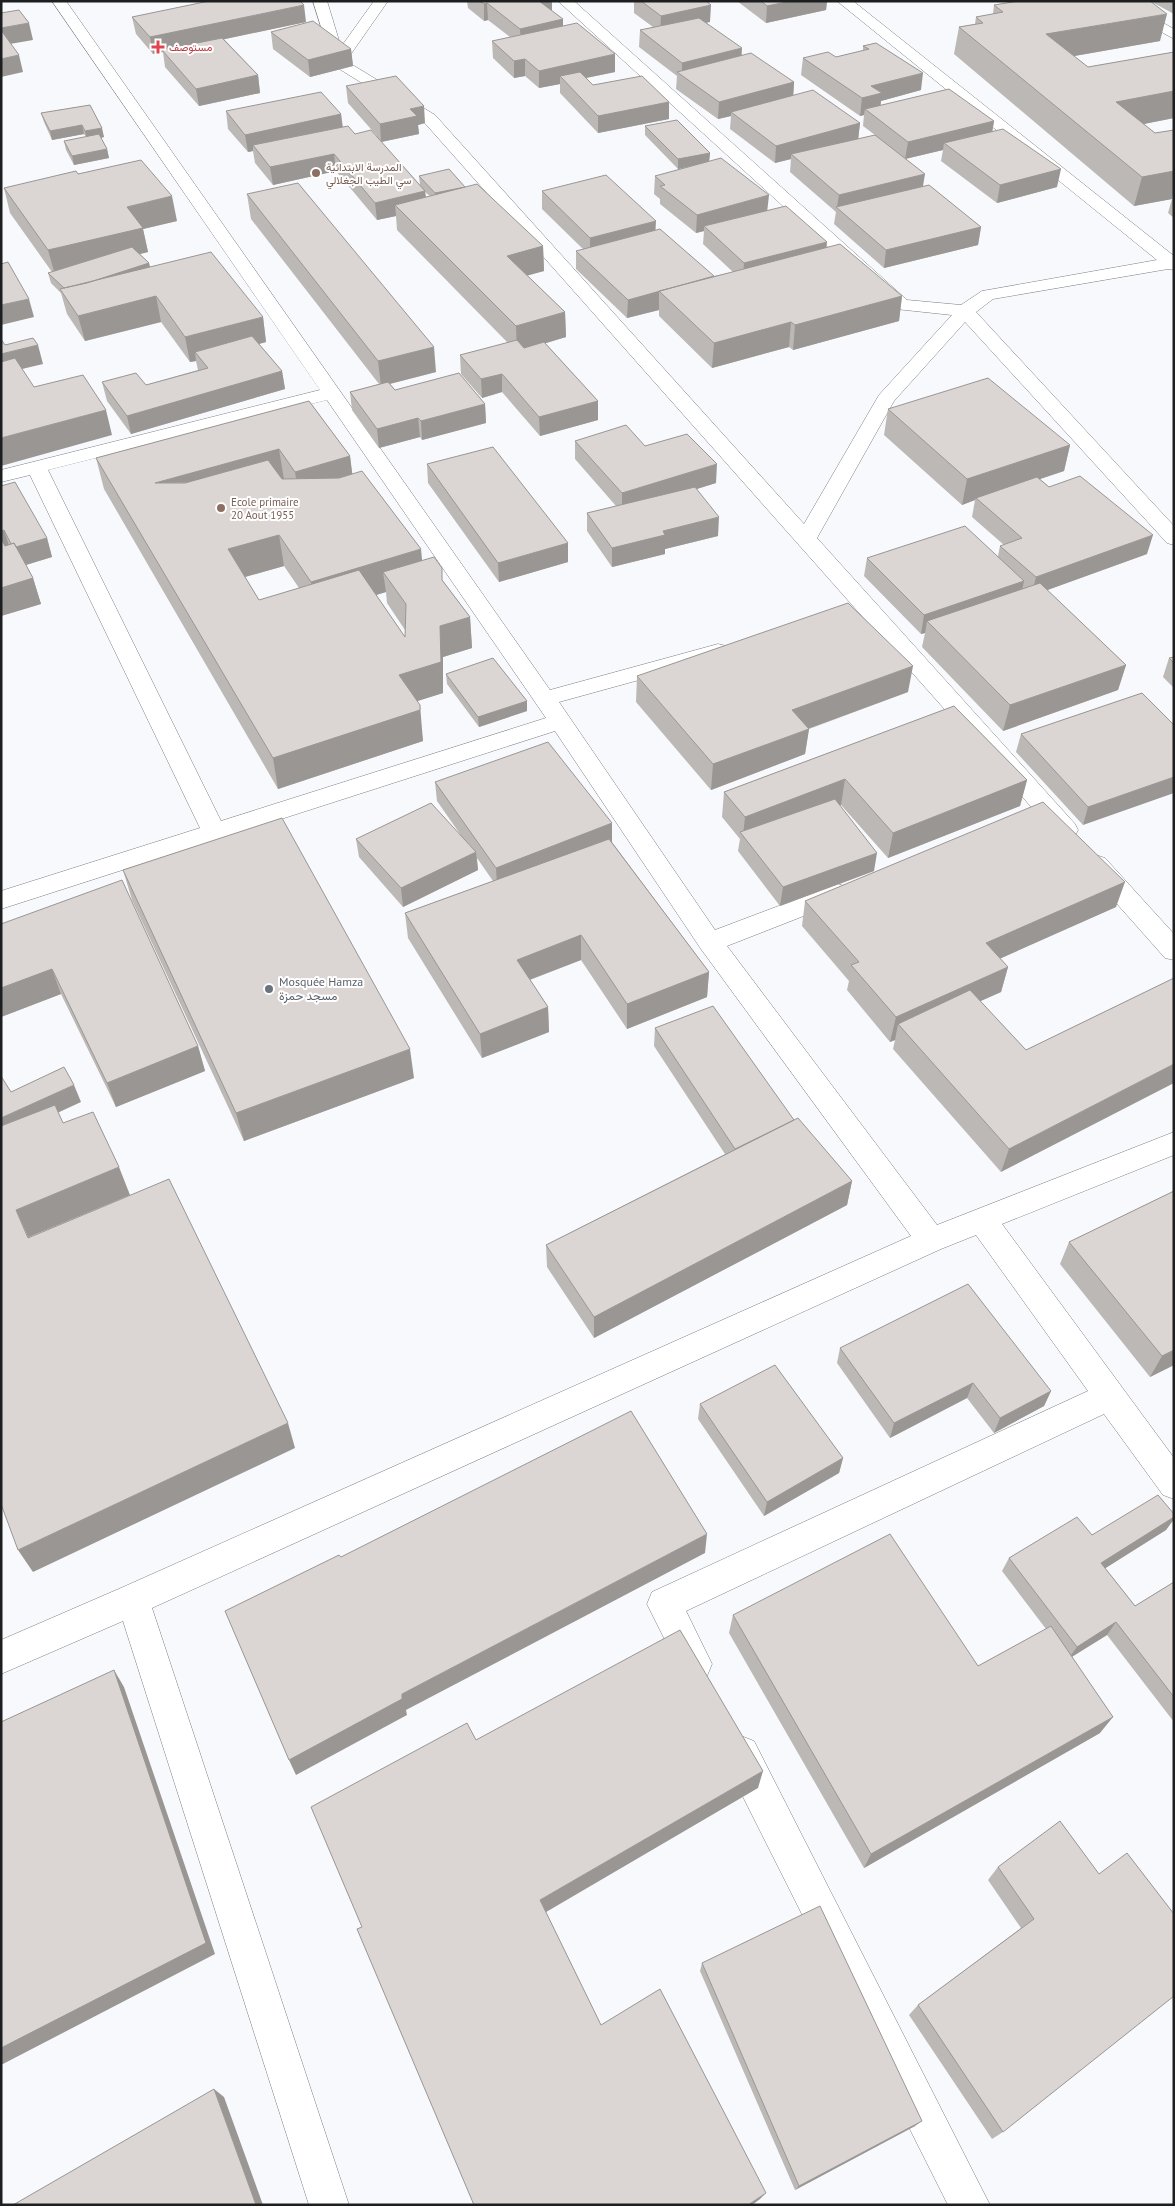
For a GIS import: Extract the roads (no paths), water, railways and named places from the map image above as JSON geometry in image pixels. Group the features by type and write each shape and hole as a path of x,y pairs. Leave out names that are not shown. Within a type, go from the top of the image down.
{"street":[{"path":"59,1 160,160 332,393 560,721 710,942 931,1240"},
{"path":"320,1 338,62 429,118 806,539 859,612 1041,816 1079,845 1174,950"},
{"path":"338,62 381,1"},
{"path":"565,1 902,305 965,311 1174,539"},
{"path":"844,1 1172,264"},
{"path":"1128,7 1174,35"},
{"path":"806,539 886,399 965,311 988,295 1172,264"},
{"path":"1,476 332,393"},
{"path":"36,467 214,832"},
{"path":"544,699 735,646"},
{"path":"1,900 560,721"},
{"path":"710,942 857,886"},
{"path":"1,1657 133,1600 931,1240 1174,1143"},
{"path":"981,1219 1174,1484"},
{"path":"709,1693 664,1604 1110,1396"},
{"path":"133,1600 329,2205"},
{"path":"727,1728 970,2205"}],"place":[{"name":"مستوصف","path":"158,47"},
{"name":"المدرسة الابتدائية سي الطيب الجغلالي","path":"316,173"},
{"name":"Ecole primaire 20 Aout 1955","path":"221,508"},
{"name":"Mosquée Hamza مسجد حمزة","path":"269,989"}]}
